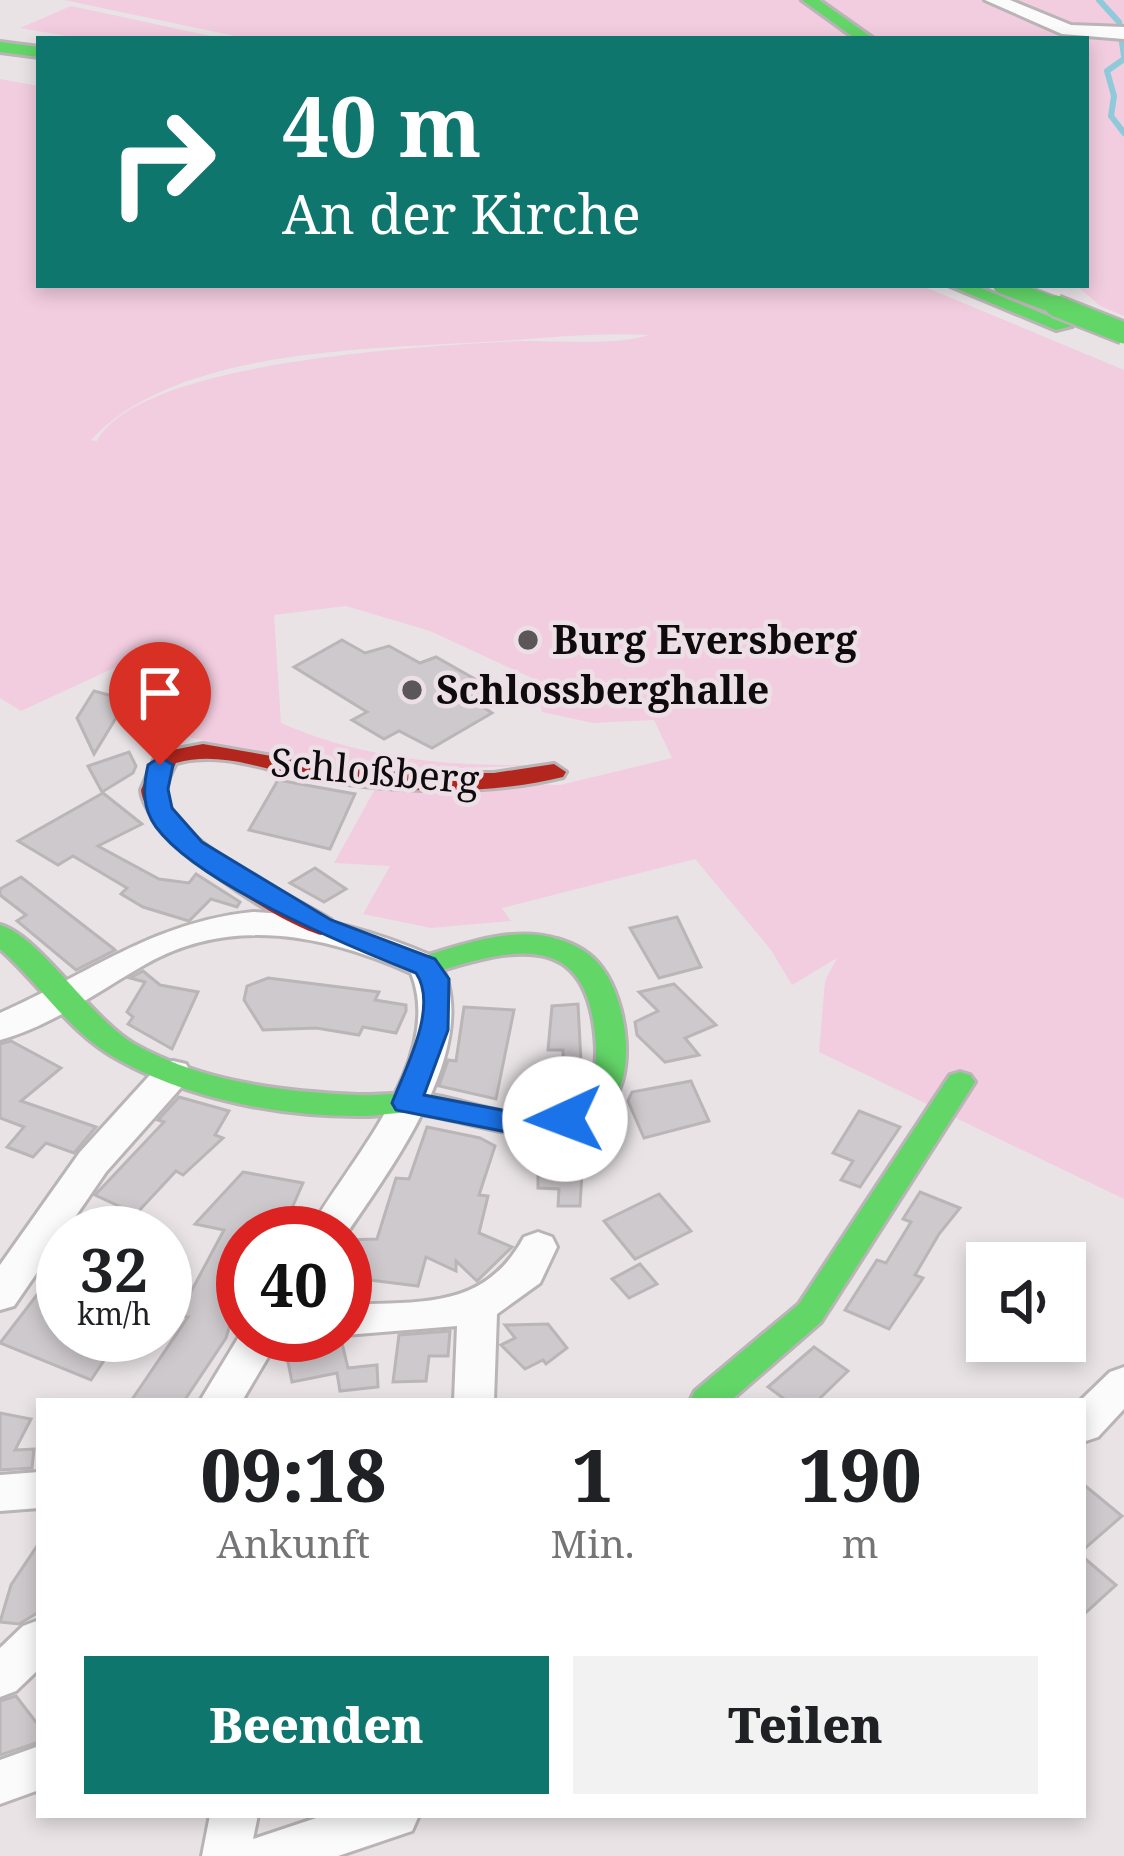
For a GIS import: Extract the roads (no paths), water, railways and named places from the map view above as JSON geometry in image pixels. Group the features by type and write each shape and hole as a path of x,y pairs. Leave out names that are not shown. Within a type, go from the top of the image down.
{"main road":[{"path":"809,0 862,36"},
{"path":"0,36 36,41"},
{"path":"0,47 36,52"},
{"path":"964,288 1124,349"},
{"path":"1009,288 1124,333"},
{"path":"1065,288 1124,349"},
{"name":"Schloßberg","path":"321,926 193,848 166,823 155,789 166,758 196,750 312,771 472,780 554,772"},
{"path":"0,934 46,972 64,1000 120,1048 172,1073 265,1094 368,1106 406,1103 532,1124 591,1107 609,1076 607,1004 593,968 581,957 521,946 425,966"},
{"path":"711,1398 810,1313 960,1082"}],"street":[{"path":"994,0 1068,30 1124,33"},
{"path":"0,1028 64,1000 144,951 187,935 265,921 321,926 425,966 435,979 437,1012 424,1064 343,1206"},
{"path":"0,1294 93,1162 172,1073"},
{"path":"372,1317 478,1305 516,1286 538,1247"},
{"path":"474,1398 478,1305"},
{"path":"222,1398 244,1362"},
{"path":"1086,1422 1124,1383"},
{"path":"0,1493 36,1490"},
{"path":"0,1677 36,1643"},
{"path":"0,1782 36,1769"},
{"path":"226,1856 233,1818"},
{"path":"268,1856 386,1818"}],"waterway":[{"path":"1099,0 1119,22 1124,56"},
{"path":"1124,59 1107,71 1114,96 1111,116 1124,133"}],"place":[{"name":"Burg Eversberg","path":"528,640"},
{"name":"Schlossberghalle","path":"412,690"}]}
